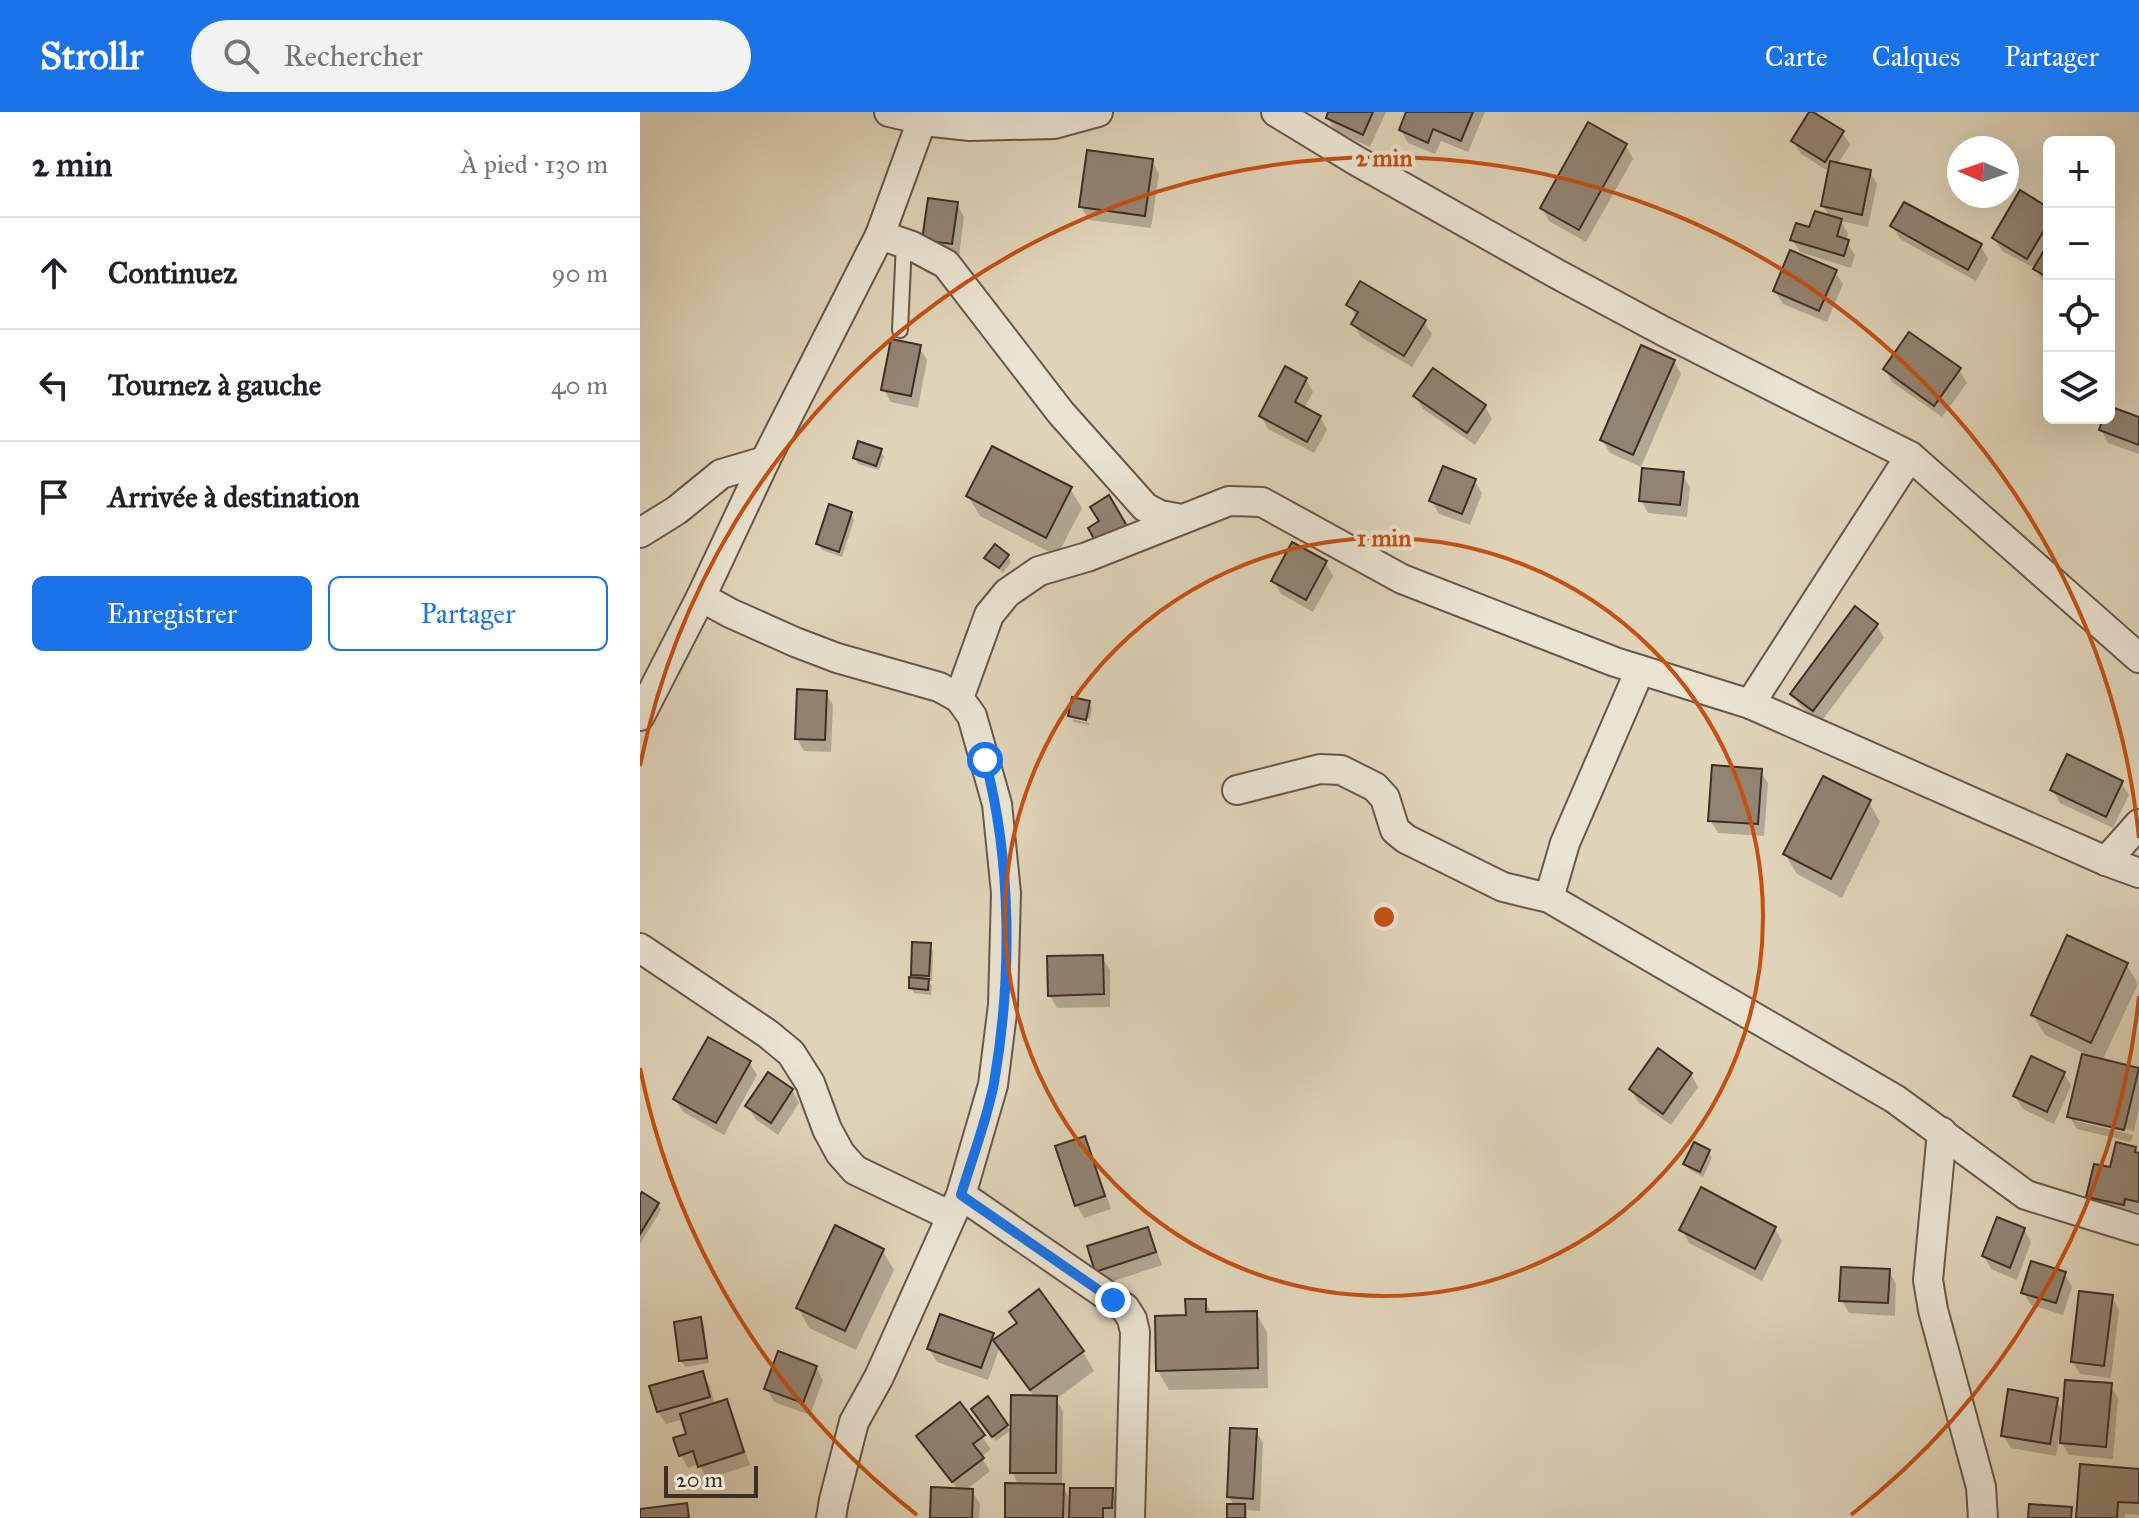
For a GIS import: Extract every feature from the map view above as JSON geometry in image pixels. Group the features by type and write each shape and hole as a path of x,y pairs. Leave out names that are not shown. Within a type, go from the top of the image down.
{"street":[{"path":"889,112 970,126 1054,124 1098,112"},
{"path":"1276,112 1557,274 1910,456 2139,658"},
{"path":"640,716 765,461 892,239 924,116"},
{"path":"892,239 946,264 1061,413 1145,507 1160,515 1182,519"},
{"path":"1750,704 1910,456"},
{"path":"640,533 677,510 721,474 765,461"},
{"path":"959,698 989,615 1007,593 1039,571 1087,557 1229,501 1262,502 1402,579 1640,670 1750,704 2139,873"},
{"path":"701,597 795,642 837,658 939,687 959,698 972,716 997,804 1006,893 1003,1005 993,1085 956,1205 879,1377 854,1422 831,1518"},
{"path":"1549,898 1565,843 1640,670"},
{"path":"1237,790 1320,769 1341,770 1375,787 1385,798 1395,830 1406,839 1503,887 1549,898 1895,1099 2026,1195 2139,1230"},
{"path":"2106,861 2139,824"},
{"path":"640,948 791,1053 810,1083 827,1129 840,1153 855,1170 956,1205 1125,1308 1135,1332 1130,1518"},
{"path":"1942,1132 1928,1280 1933,1310 1981,1487 1983,1518"}],"lane":[{"path":"892,239 900,330"}],"building":[{"path":"1328,112 1373,112 1363,135 1326,118"},
{"path":"1406,112 1473,112 1461,141 1433,129 1428,143 1399,130"},
{"path":"1809,112 1844,131 1825,162 1791,141"},
{"path":"1588,122 1627,144 1579,230 1540,208"},
{"path":"1087,150 1153,159 1145,216 1079,207"},
{"path":"1830,161 1871,170 1862,215 1821,206"},
{"path":"2019,192 2043,204 2043,232 2027,259 1992,238 2010,208 2019,208"},
{"path":"928,198 958,202 952,244 922,240"},
{"path":"1904,202 1982,244 1968,270 1890,226"},
{"path":"1815,211 1842,219 1837,236 1849,240 1844,256 1790,240 1796,223 1809,227"},
{"path":"1790,250 1837,270 1819,311 1773,291"},
{"path":"2043,252 2043,275 2033,269"},
{"path":"1360,281 1426,320 1404,356 1351,324 1358,312 1346,305"},
{"path":"1909,332 1961,368 1934,406 1883,369"},
{"path":"891,339 921,345 911,396 881,390"},
{"path":"1641,345 1675,360 1633,455 1600,440"},
{"path":"1285,366 1307,378 1295,402 1321,416 1307,442 1259,416"},
{"path":"1433,368 1486,405 1467,433 1413,396"},
{"path":"2115,408 2139,417 2139,445 2099,430 2101,424 2115,424"},
{"path":"858,441 882,449 876,466 853,458"},
{"path":"992,446 1072,487 1046,538 966,496"},
{"path":"1443,466 1476,479 1462,514 1429,501"},
{"path":"1642,468 1684,472 1680,505 1639,501"},
{"path":"1109,495 1127,526 1097,544 1088,528 1099,521 1090,507"},
{"path":"829,504 852,512 839,552 816,544"},
{"path":"1292,542 1327,561 1306,600 1271,581"},
{"path":"995,544 1009,555 999,568 984,558"},
{"path":"1855,606 1878,624 1813,711 1790,694"},
{"path":"797,689 827,691 825,740 795,739"},
{"path":"1072,697 1090,701 1086,720 1068,716"},
{"path":"2067,754 2123,781 2106,817 2050,790"},
{"path":"1712,765 1762,769 1758,824 1708,821"},
{"path":"1823,776 1871,800 1831,879 1783,854"},
{"path":"2067,935 2128,963 2091,1043 2031,1015"},
{"path":"912,942 931,943 929,976 911,975"},
{"path":"1103,955 1104,994 1048,996 1047,956"},
{"path":"909,977 929,979 928,990 909,988"},
{"path":"708,1037 751,1061 716,1123 673,1099"},
{"path":"1658,1048 1692,1073 1663,1114 1629,1089"},
{"path":"2082,1054 2139,1068 2124,1130 2067,1117"},
{"path":"2031,1056 2065,1072 2047,1112 2013,1096"},
{"path":"768,1072 793,1089 771,1123 745,1106"},
{"path":"1085,1136 1105,1196 1075,1206 1055,1146"},
{"path":"1694,1142 1710,1150 1700,1172 1683,1164"},
{"path":"2116,1142 2136,1147 2135,1152 2139,1153 2139,1202 2125,1199 2124,1205 2086,1197 2094,1164 2110,1167"},
{"path":"1701,1187 1776,1227 1755,1269 1679,1230"},
{"path":"642,1192 659,1203 640,1234 640,1195"},
{"path":"1997,1217 2025,1228 2010,1268 1982,1256"},
{"path":"835,1225 884,1249 845,1331 796,1308"},
{"path":"1148,1227 1156,1252 1095,1272 1087,1246"},
{"path":"2031,1261 2066,1272 2056,1303 2021,1293"},
{"path":"1841,1267 1890,1269 1888,1303 1839,1301"},
{"path":"1039,1289 1084,1351 1030,1390 993,1340 1017,1323 1009,1312"},
{"path":"2079,1291 2113,1295 2104,1366 2071,1362"},
{"path":"1185,1299 1206,1299 1206,1312 1257,1311 1258,1368 1156,1371 1155,1316 1186,1315"},
{"path":"940,1314 994,1333 981,1368 927,1349"},
{"path":"701,1317 707,1358 679,1361 674,1322"},
{"path":"778,1351 817,1366 803,1403 764,1389"},
{"path":"703,1371 710,1397 657,1412 649,1386"},
{"path":"2065,1380 2112,1383 2106,1447 2060,1443"},
{"path":"2008,1389 2058,1398 2050,1444 2001,1436"},
{"path":"1011,1395 1057,1396 1056,1473 1010,1473"},
{"path":"988,1396 1008,1425 992,1437 971,1409"},
{"path":"727,1399 744,1452 698,1467 693,1451 679,1456 673,1438 686,1434 680,1414"},
{"path":"960,1402 985,1435 973,1444 984,1458 952,1482 916,1436"},
{"path":"1230,1428 1257,1429 1253,1499 1227,1497"},
{"path":"2080,1464 2139,1469 2139,1503 2118,1502 2117,1518 2076,1518"},
{"path":"1005,1483 1064,1484 1063,1518 1005,1518"},
{"path":"931,1487 973,1489 972,1518 930,1518"},
{"path":"1070,1488 1113,1488 1112,1508 1103,1508 1103,1518 1069,1518"},
{"path":"687,1503 689,1518 640,1518 640,1509"},
{"path":"1227,1504 1245,1504 1245,1518 1227,1518"},
{"path":"2029,1504 2072,1507 2071,1518 2028,1518"}],"route":[{"path":"985,760 997,804 1006,893 1003,1005 993,1085 961,1195 1113,1300"}]}
